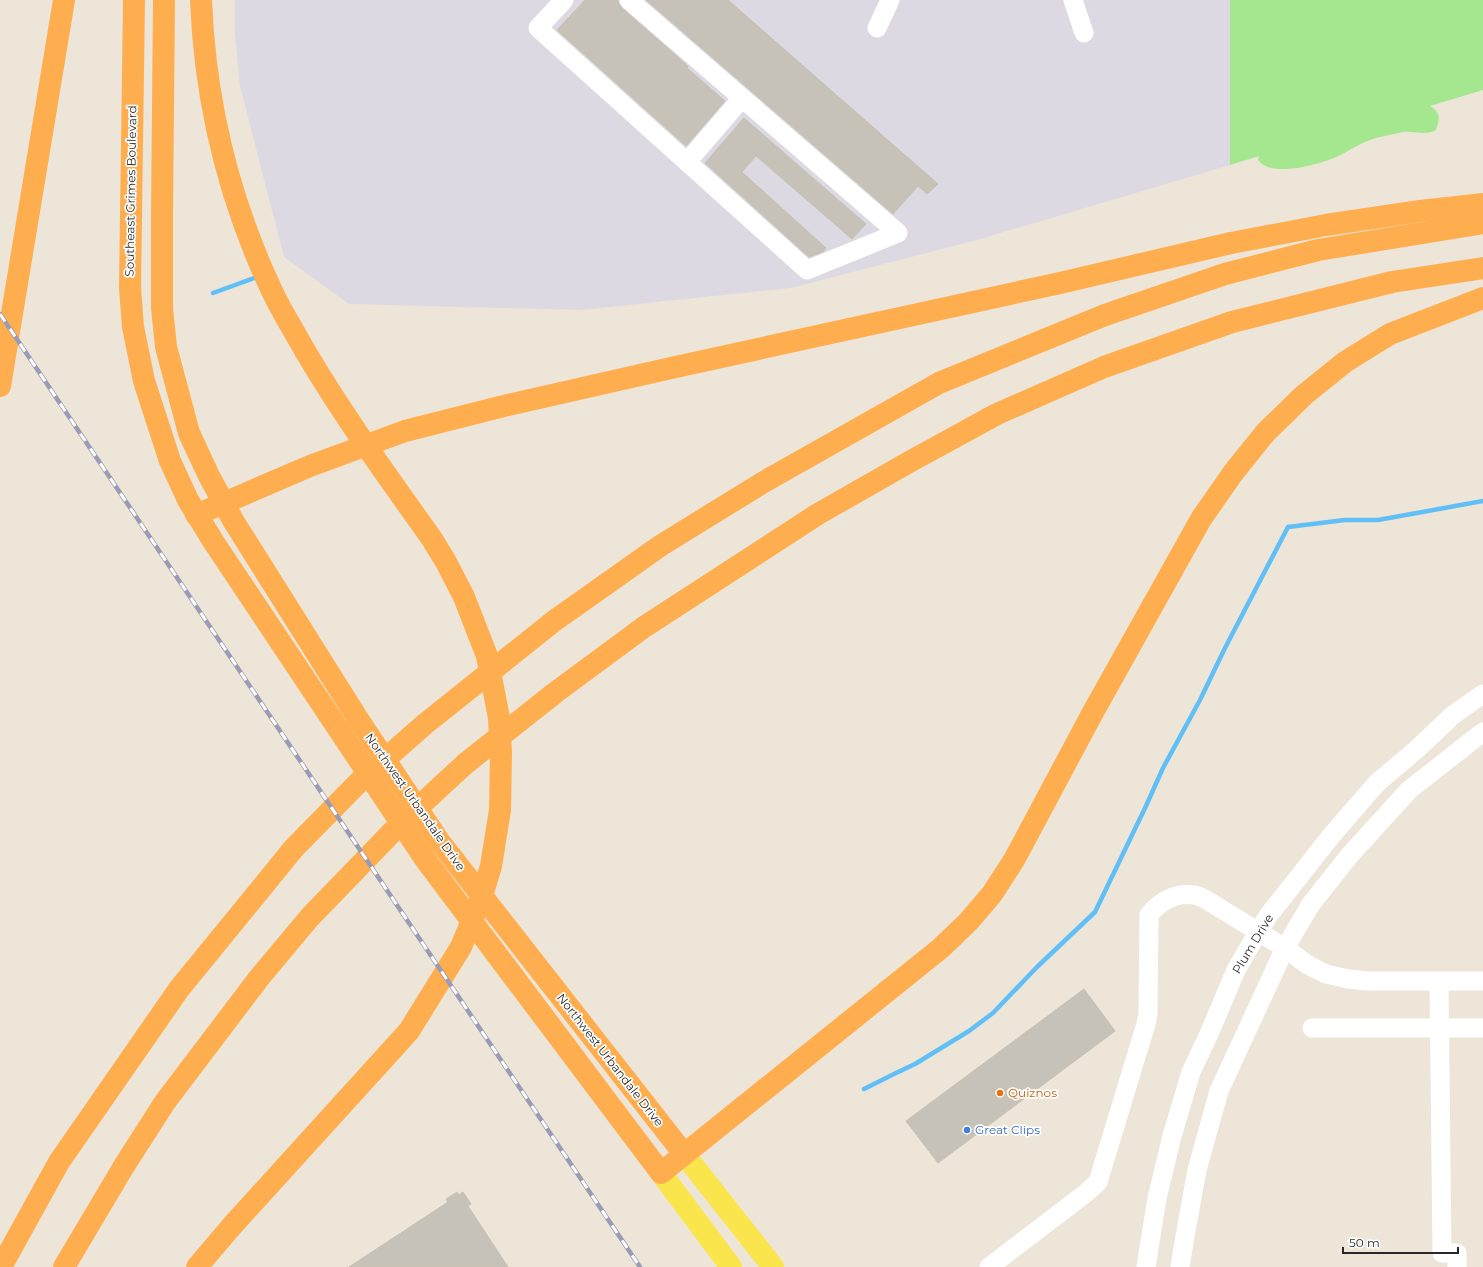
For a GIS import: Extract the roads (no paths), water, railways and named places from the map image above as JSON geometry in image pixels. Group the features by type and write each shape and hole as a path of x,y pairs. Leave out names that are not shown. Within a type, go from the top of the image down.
{"highway":[{"path":"0,386 22,262 64,0"},
{"name":"Southeast Grimes Boulevard","path":"134,0 130,288 133,327 144,381"},
{"name":"Northwest Urbandale Drive","path":"164,0 161,260 162,308 166,346 189,434 224,504 358,719 439,841 684,1154"},
{"path":"197,1267 231,1227 342,1106 408,1031 448,970 461,947 481,899 491,866 500,810 501,753 499,718 487,656 464,597 432,539 337,403 303,348 272,292 252,244 230,182 217,127 206,62 201,0"},
{"path":"196,515 310,466 405,431 516,403 971,302 1068,282 1231,244 1326,225 1420,211 1483,204"},
{"path":"1,1267 59,1162 179,989 294,848 358,783 425,724 554,621 660,546 762,483 939,383 1105,315 1225,274 1318,250 1483,223"},
{"path":"64,1267 124,1166 165,1102 259,978 310,917 398,826 465,764 556,692 644,627 818,514 997,414 1104,367 1232,322 1392,282 1483,268"},
{"path":"661,1172 941,948 969,921 992,894 1018,854 1092,714 1201,519 1232,473 1266,432 1304,395 1345,362 1390,334 1483,298"},
{"name":"Northwest Urbandale Drive","path":"144,381 170,461 196,515 425,859 661,1172"}],"main road":[{"name":"Northwest Urbandale Drive","path":"684,1154 773,1267"},
{"name":"Northwest Urbandale Drive","path":"661,1172 731,1267"}],"street":[{"path":"564,0 538,28 807,270 898,233 629,0"},
{"path":"877,28 890,0"},
{"path":"1073,0 1084,32"},
{"path":"687,162 742,98"},
{"name":"Plum Drive","path":"1146,1267 1157,1198 1172,1136 1192,1072 1236,970 1258,932 1268,916 1331,836 1377,783 1416,750 1453,715 1483,694"},
{"path":"1180,1267 1197,1170 1219,1091 1285,948 1311,904 1349,856 1409,790 1483,732"},
{"path":"989,1267 1086,1193 1098,1182 1148,1014 1148,924 1150,915 1155,908 1170,899 1193,894 1205,899 1285,948 1308,965 1326,974 1348,979 1368,981 1483,981"},
{"path":"1439,981 1442,1253 1457,1253 1457,1267"},
{"path":"1312,1028 1483,1028"}],"waterway":[{"path":"213,293 260,276"},
{"path":"864,1089 915,1064 969,1031 993,1013 1037,967 1095,912 1163,768 1200,700 1225,648 1288,527 1345,520 1378,520 1483,501"}],"railway":[{"path":"0,314 640,1267"}],"place":[{"name":"Quiznos","path":"1000,1093"},
{"name":"Great Clips","path":"967,1130"}]}
